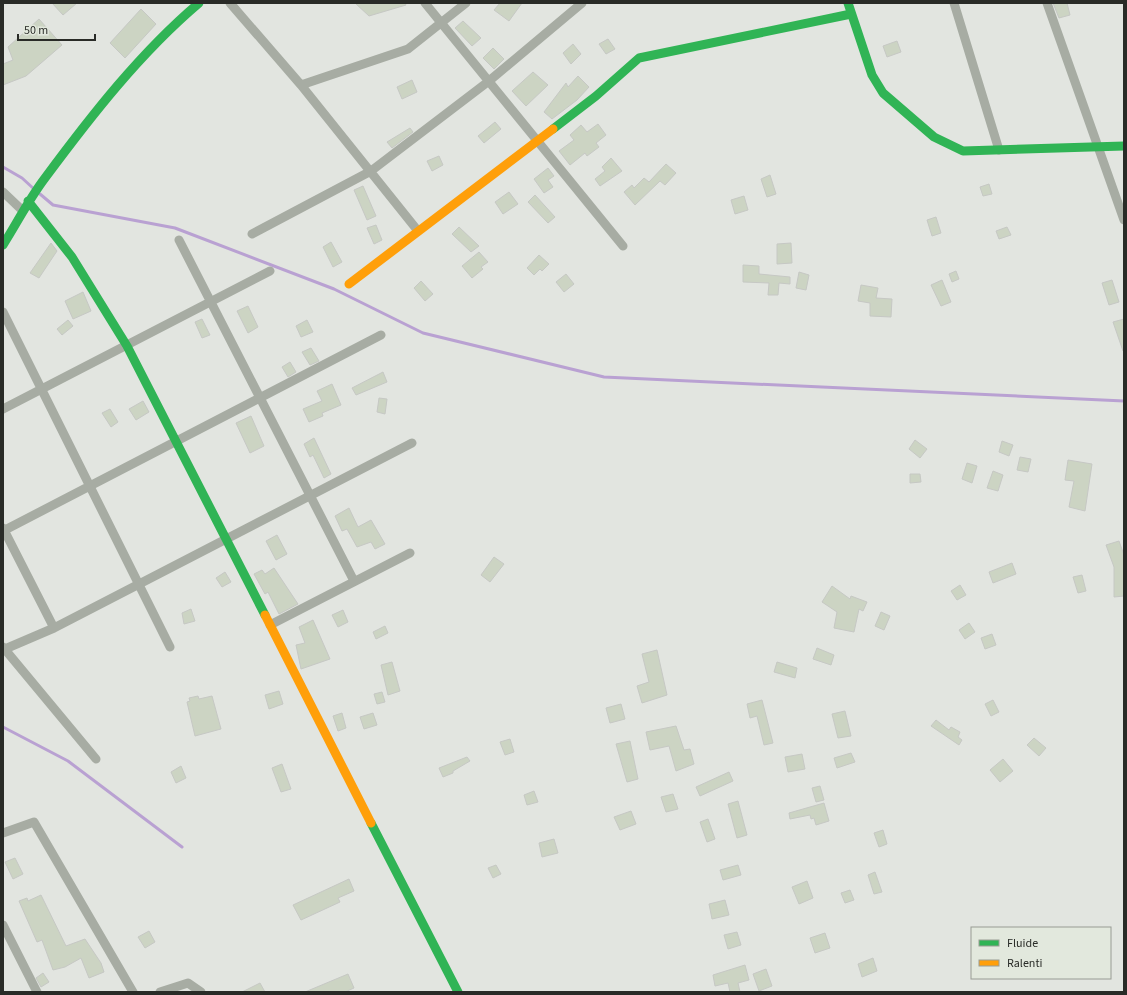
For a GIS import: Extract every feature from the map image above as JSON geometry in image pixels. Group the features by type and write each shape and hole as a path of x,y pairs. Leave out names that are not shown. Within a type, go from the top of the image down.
{"street":[{"path":"3,245 44,179 121,81 178,21 199,3"},
{"path":"230,3 301,85 418,231"},
{"path":"425,3 623,246"},
{"path":"301,85 408,49 466,3"},
{"path":"252,234 371,171 489,81 582,3"},
{"path":"848,3 872,75 883,93 934,137 963,151 1124,146"},
{"path":"954,3 999,150"},
{"path":"1047,3 1124,220"},
{"path":"349,284 596,96 639,58 851,14"},
{"path":"3,192 23,211"},
{"path":"31,198 72,257 127,346 458,992"},
{"path":"179,240 354,581"},
{"path":"3,409 270,272"},
{"path":"3,312 170,647"},
{"path":"54,628 3,530 381,335"},
{"path":"96,759 4,648 54,628 412,443"},
{"path":"270,625 410,553"},
{"path":"3,833 34,822 133,992"},
{"path":"3,925 37,992"},
{"path":"160,992 188,983 201,992"}],"building":[{"path":"52,3 77,3 63,15"},
{"path":"355,3 405,3 406,5 369,16"},
{"path":"500,3 522,3 509,21 494,10"},
{"path":"1053,3 1067,3 1070,15 1059,18"},
{"path":"141,9 156,24 125,58 110,43"},
{"path":"39,19 62,45 26,76 3,85 3,64 13,60 8,47"},
{"path":"463,21 481,38 472,46 455,28"},
{"path":"608,39 615,49 606,54 599,44"},
{"path":"897,41 901,52 887,57 883,46"},
{"path":"573,44 581,54 571,64 563,53"},
{"path":"493,48 504,59 494,69 483,58"},
{"path":"533,72 548,85 526,106 512,91"},
{"path":"578,76 589,87 577,100 552,119 544,112 566,83 568,87"},
{"path":"412,80 417,92 402,99 397,87"},
{"path":"495,122 501,129 484,143 478,136"},
{"path":"598,124 606,135 596,143 599,147 587,156 585,153 570,165 559,151 574,140 570,135 581,125 587,132"},
{"path":"410,128 413,132 392,148 387,142"},
{"path":"439,156 443,165 432,171 427,161"},
{"path":"611,158 622,171 600,186 595,179 605,171 602,167"},
{"path":"666,164 676,173 665,185 660,181 635,205 624,192 632,185 634,188 644,178 649,182"},
{"path":"548,168 554,176 548,180 553,187 544,193 534,179"},
{"path":"770,175 776,194 767,197 761,179"},
{"path":"989,184 992,194 983,196 980,187"},
{"path":"363,186 376,216 367,220 354,190"},
{"path":"509,192 518,204 503,214 495,202"},
{"path":"535,195 555,217 548,223 528,202"},
{"path":"744,196 748,210 735,214 731,200"},
{"path":"936,217 941,233 932,236 927,220"},
{"path":"376,225 382,240 374,244 367,228"},
{"path":"459,227 479,246 471,252 452,234"},
{"path":"1007,227 1011,235 999,239 996,231"},
{"path":"331,242 342,262 333,267 323,247"},
{"path":"51,243 57,251 39,278 30,273"},
{"path":"791,243 792,263 777,264 777,244"},
{"path":"479,252 488,262 481,267 483,269 472,278 462,266"},
{"path":"539,255 549,264 542,271 540,269 534,275 527,268"},
{"path":"743,265 759,266 759,274 790,277 790,284 779,283 778,295 768,295 769,283 743,282"},
{"path":"956,271 959,279 952,282 949,274"},
{"path":"799,272 809,275 806,290 796,288"},
{"path":"566,274 574,284 564,292 556,282"},
{"path":"942,280 951,302 941,306 931,285"},
{"path":"1112,280 1119,302 1109,305 1102,283"},
{"path":"421,281 433,294 425,301 414,288"},
{"path":"861,285 878,288 876,298 892,299 891,317 870,316 870,303 858,301"},
{"path":"83,292 91,311 73,319 65,301"},
{"path":"248,306 258,327 248,333 237,311"},
{"path":"202,319 210,335 202,338 195,322"},
{"path":"1124,319 1124,351 1123,351 1113,322"},
{"path":"68,320 73,326 62,335 57,329"},
{"path":"307,320 313,332 301,337 296,326"},
{"path":"311,348 319,361 310,365 302,352"},
{"path":"290,362 296,372 288,377 282,367"},
{"path":"383,372 387,382 356,395 352,388"},
{"path":"332,384 341,405 322,413 323,416 309,422 303,409 322,401 317,391"},
{"path":"379,398 387,399 385,414 377,412"},
{"path":"143,401 149,412 136,420 129,409"},
{"path":"110,409 118,422 111,427 102,413"},
{"path":"251,416 264,446 250,453 236,423"},
{"path":"314,438 331,474 324,478 313,455 310,457 304,444"},
{"path":"915,440 927,449 920,458 909,449"},
{"path":"1002,441 1013,445 1009,456 999,452"},
{"path":"1020,457 1031,459 1028,472 1017,470"},
{"path":"1068,460 1092,464 1085,511 1069,507 1074,481 1065,480"},
{"path":"967,463 977,466 972,483 962,479"},
{"path":"993,471 1003,475 998,491 987,488"},
{"path":"910,474 920,474 921,482 910,483"},
{"path":"349,508 358,527 371,520 385,544 375,549 371,542 357,547 347,529 342,531 335,516"},
{"path":"277,535 287,554 276,560 266,541"},
{"path":"1119,541 1124,555 1124,596 1114,597 1114,567 1106,545"},
{"path":"494,557 504,564 490,582 481,575"},
{"path":"1012,563 1016,574 993,583 989,572"},
{"path":"274,568 298,604 279,614 268,592 265,594 254,574 262,570 265,574"},
{"path":"225,572 231,582 222,587 216,578"},
{"path":"1082,575 1086,591 1078,593 1073,577"},
{"path":"960,585 966,595 957,600 951,591"},
{"path":"832,586 850,599 851,596 867,602 863,611 859,609 854,632 834,628 837,612 822,602"},
{"path":"191,609 195,621 184,624 182,613"},
{"path":"343,610 348,622 338,627 332,615"},
{"path":"881,612 890,616 884,630 875,626"},
{"path":"313,620 330,659 301,669 296,645 305,643 299,627"},
{"path":"969,623 975,632 965,639 959,630"},
{"path":"385,626 388,633 376,639 373,632"},
{"path":"992,634 996,645 985,649 981,638"},
{"path":"817,648 834,655 831,665 813,659"},
{"path":"657,650 667,695 642,703 637,686 649,682 642,654"},
{"path":"392,662 400,691 388,695 381,665"},
{"path":"777,662 797,668 795,678 774,672"},
{"path":"279,691 283,704 269,709 265,695"},
{"path":"382,692 385,702 377,704 374,694"},
{"path":"198,696 199,699 212,696 221,729 195,736 187,702 190,701 189,698"},
{"path":"762,700 773,743 764,745 757,716 750,718 747,704"},
{"path":"993,700 999,712 991,716 985,704"},
{"path":"621,704 625,719 610,723 606,708"},
{"path":"845,711 851,736 838,738 832,714"},
{"path":"342,713 346,728 338,731 333,716"},
{"path":"373,713 377,725 364,729 360,717"},
{"path":"936,720 949,730 951,727 960,732 958,737 962,740 959,745 931,726"},
{"path":"676,726 684,750 690,749 694,764 676,771 669,746 650,750 646,732"},
{"path":"1034,738 1046,748 1039,756 1027,745"},
{"path":"510,739 514,752 505,755 500,742"},
{"path":"630,741 638,779 627,782 616,744"},
{"path":"851,753 855,762 837,768 834,758"},
{"path":"802,754 805,769 788,772 785,757"},
{"path":"467,757 470,761 453,771 453,773 443,777 439,768"},
{"path":"1003,759 1013,771 1000,782 990,770"},
{"path":"282,764 291,789 281,792 272,768"},
{"path":"181,766 186,778 176,783 171,772"},
{"path":"729,772 733,781 700,796 696,787"},
{"path":"820,786 824,800 816,802 812,788"},
{"path":"534,791 538,802 527,805 524,795"},
{"path":"673,794 678,809 666,812 661,797"},
{"path":"738,801 747,835 737,838 728,804"},
{"path":"824,803 829,821 816,825 814,818 811,819 810,815 790,819 789,813"},
{"path":"631,811 636,824 620,830 614,817"},
{"path":"708,819 715,839 707,842 700,822"},
{"path":"883,830 887,844 879,847 874,833"},
{"path":"554,839 558,853 542,857 539,843"},
{"path":"15,858 23,874 13,879 5,862"},
{"path":"496,865 501,874 493,878 488,868"},
{"path":"738,865 741,875 723,880 720,870"},
{"path":"875,872 882,892 874,894 868,875"},
{"path":"349,879 354,891 338,898 340,902 301,920 293,905"},
{"path":"807,881 813,898 799,904 792,887"},
{"path":"850,890 854,900 845,903 841,893"},
{"path":"41,895 66,946 85,939 101,963 104,972 89,978 81,958 65,967 53,970 42,940 37,942 19,901 27,898 28,901"},
{"path":"725,900 729,915 712,919 709,904"},
{"path":"149,931 155,942 145,948 138,937"},
{"path":"737,932 741,945 728,949 724,935"},
{"path":"825,933 830,948 815,953 810,938"},
{"path":"873,958 877,971 862,977 858,964"},
{"path":"745,965 749,980 738,983 740,992 730,992 728,983 715,986 713,975"},
{"path":"766,969 772,986 759,991 753,974"},
{"path":"43,973 49,982 41,987 36,978"},
{"path":"348,974 354,988 345,992 305,992"},
{"path":"260,983 265,992 242,992"}],"waterway":[{"path":"3,167 22,178 34,189"},
{"path":"40,194 53,205 175,228 334,289 423,333 604,377 1124,401"},
{"path":"3,727 68,761 182,847"}],"traffic: fast":[{"path":"3,245 39,186 98,109 136,64 177,22 199,3"},
{"path":"848,3 872,75 883,93 934,137 963,151 1124,146"},
{"path":"553,129 596,96 639,58 851,14"},
{"path":"28,201 72,257 127,346 265,615"},
{"path":"371,823 458,992"}],"traffic: slow":[{"path":"349,284 553,129"},
{"path":"265,615 371,823"}]}
